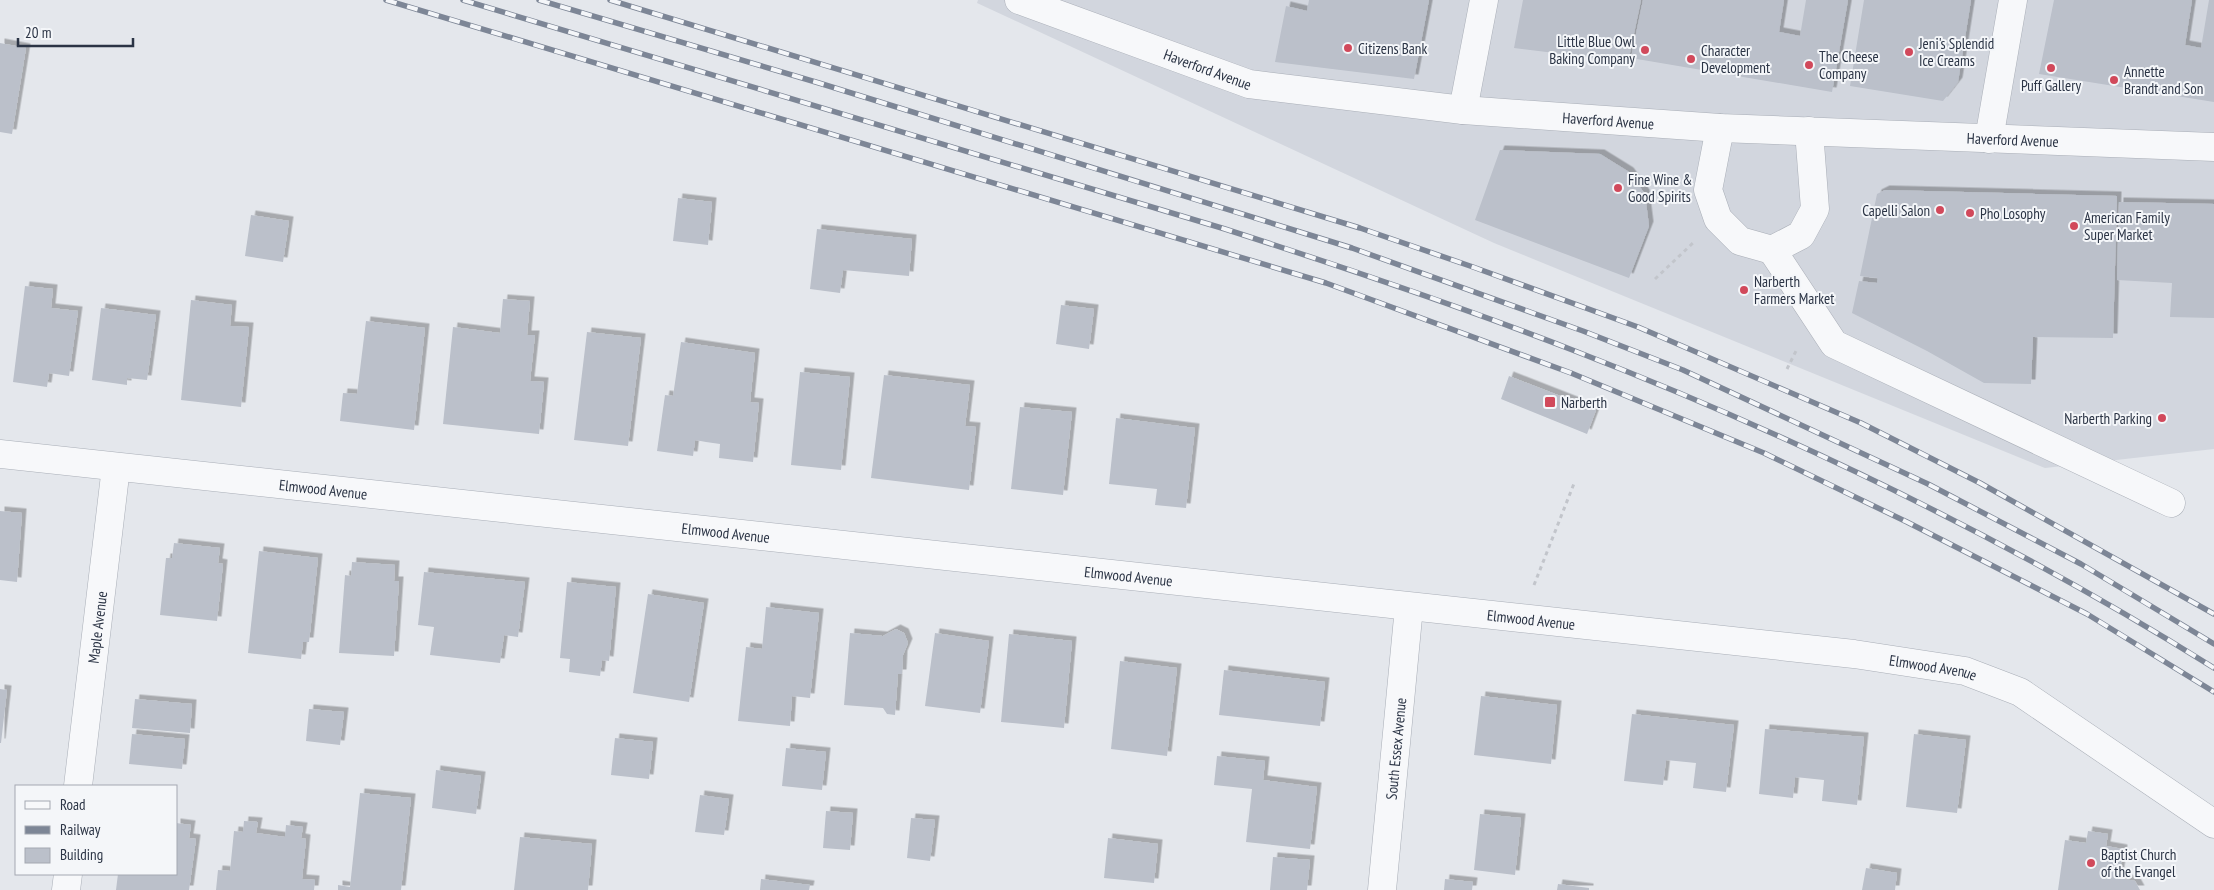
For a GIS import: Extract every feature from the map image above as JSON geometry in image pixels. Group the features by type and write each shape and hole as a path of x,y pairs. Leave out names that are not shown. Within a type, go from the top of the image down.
{"street":[{"name":"Haverford Avenue","path":"1019,0 1249,84 1463,110 1720,128 2214,148"},
{"path":"1463,110 1484,0"},
{"path":"1989,139 2013,0"},
{"path":"1720,128 1708,190 1718,219 1740,242 1772,250 1801,235 1815,209 1809,131"},
{"path":"1772,250 1834,344 2171,502"},
{"name":"Elmwood Avenue","path":"0,454 1854,654 1965,671 2020,692 2214,824"},
{"name":"Maple Avenue","path":"78,785 116,467"},
{"name":"South Essex Avenue","path":"1382,890 1409,607"},
{"path":"66,890 68,875"}],"path":[{"path":"1655,278 1718,219"},
{"path":"1788,369 1795,353"},
{"path":"1520,618 1575,481"}],"shaded area":[{"path":"978,0 2214,0 2214,449 2045,468 1494,243 977,3"}],"building":[{"name":"Citizens Bank","path":"1309,0 1429,0 1414,79 1275,62 1286,6 1307,11"},
{"path":"1523,0 1641,0 1628,62 1514,48"},
{"path":"1643,0 1784,0 1779,32 1800,36 1806,0 1848,0 1832,92 1631,58"},
{"path":"1864,0 1971,0 1958,82 1943,101 1850,86"},
{"path":"2054,0 2192,0 2185,45 2201,48 2209,0 2214,0 2214,102 2039,74"},
{"path":"0,43 26,48 12,134 0,132"},
{"path":"1500,150 1600,154 1629,172 1645,194 1649,226 1629,278 1475,220"},
{"path":"1885,190 2117,196 2113,338 2033,337 2031,384 1984,383 1927,351 1852,313 1859,281 1877,283 1878,278 1860,276 1877,194"},
{"path":"678,198 712,202 708,245 673,241"},
{"path":"2119,202 2214,204 2214,318 2170,317 2172,283 2117,280"},
{"path":"251,215 289,221 283,262 245,256"},
{"path":"817,229 912,239 909,276 843,270 840,293 810,289"},
{"path":"25,286 53,289 51,308 78,311 69,376 49,373 47,387 13,382"},
{"path":"503,299 530,301 527,335 535,335 530,381 544,382 539,434 443,424 453,327 500,333"},
{"path":"191,300 232,305 230,326 249,327 241,407 181,400"},
{"path":"1061,305 1094,309 1089,349 1056,344"},
{"path":"101,308 156,315 147,380 127,378 127,385 92,380"},
{"path":"366,321 425,328 414,430 340,421 343,393 357,394"},
{"path":"587,332 641,338 628,446 574,440"},
{"path":"681,342 755,353 750,402 759,403 753,462 719,458 720,444 695,440 693,456 657,451 665,395 673,396"},
{"path":"800,372 850,377 841,470 791,465"},
{"path":"884,375 970,385 965,426 976,427 969,490 871,478"},
{"path":"1509,376 1596,410 1587,434 1501,399"},
{"path":"1020,407 1072,412 1063,495 1011,489"},
{"path":"1116,418 1195,428 1186,508 1155,505 1157,489 1109,484"},
{"path":"0,511 22,513 17,582 0,580"},
{"path":"174,543 220,548 218,563 223,564 217,621 160,615 166,558 172,558"},
{"path":"259,551 318,558 309,642 303,642 301,659 248,653"},
{"path":"352,562 395,565 394,581 399,581 394,656 339,653 345,575 351,576"},
{"path":"424,572 525,582 518,637 504,635 500,663 430,655 434,627 418,625"},
{"path":"567,582 616,587 609,661 602,660 600,676 569,672 570,659 560,658"},
{"path":"648,594 704,603 689,702 633,693"},
{"path":"766,607 819,613 810,698 792,696 790,726 738,721 746,647 762,649"},
{"path":"896,629 904,633 908,643 903,655 902,674 898,674 895,715 887,714 883,708 844,705 850,633 883,636"},
{"path":"935,633 989,641 980,713 925,706"},
{"path":"1009,634 1072,641 1064,728 1001,722"},
{"path":"1120,661 1177,668 1167,756 1111,749"},
{"path":"1224,670 1325,682 1320,726 1219,715"},
{"path":"0,689 7,690 1,743 0,743"},
{"path":"1481,696 1557,705 1551,764 1474,755"},
{"path":"135,699 192,704 190,733 132,728"},
{"path":"309,709 344,712 340,745 306,741"},
{"path":"1632,714 1734,725 1726,792 1693,788 1696,763 1666,760 1663,785 1624,781"},
{"path":"1765,729 1864,737 1857,805 1822,801 1824,780 1795,777 1793,798 1759,794"},
{"path":"132,734 185,739 182,769 129,764"},
{"path":"1914,734 1966,740 1957,813 1906,807"},
{"path":"615,738 653,742 649,779 611,775"},
{"path":"786,748 826,752 822,790 782,786"},
{"path":"1217,756 1265,761 1263,780 1317,787 1310,849 1246,842 1252,789 1214,785"},
{"path":"436,770 481,776 476,814 432,808"},
{"path":"360,793 411,798 401,890 338,890 338,885 350,887"},
{"path":"700,795 729,799 724,835 695,832"},
{"path":"826,811 853,813 850,850 823,848"},
{"path":"1480,814 1521,818 1515,875 1474,870"},
{"path":"911,818 935,820 930,861 907,858"},
{"path":"244,821 258,822 256,833 285,837 286,825 303,827 301,838 306,839 302,879 315,880 314,890 216,890 218,870 230,871 234,831 243,832"},
{"path":"178,823 191,825 189,838 196,839 189,890 116,890 118,875 178,875"},
{"name":"Baptist Church of the Evangel","path":"2088,831 2108,834 2106,846 2123,849 2119,878 2135,881 2140,890 2058,890 2065,840 2086,843"},
{"path":"520,837 592,844 588,890 514,890"},
{"path":"1108,838 1158,844 1154,883 1104,878"},
{"path":"1273,857 1310,860 1307,890 1270,890"},
{"path":"1866,868 1897,873 1895,890 1862,890"},
{"path":"761,879 810,885 809,890 760,890"},
{"path":"1445,879 1473,882 1472,890 1444,890"},
{"path":"1558,884 1589,888 1589,890 1557,890"}],"railway":[{"path":"386,0 1326,283 1571,373 1764,453 1907,522 2087,614 2214,692"},
{"path":"463,0 1225,229 1401,287 1532,334 1740,419 1902,495 2061,577 2214,668"},
{"path":"539,0 819,83 1352,248 1583,331 1683,370 1928,484 2081,564 2214,644"},
{"path":"610,0 1360,228 1638,327 1861,423 1980,483 2214,614"}],"place":[{"name":"Citizens Bank","path":"1348,48"},
{"name":"Little Blue Owl Baking Company","path":"1645,50"},
{"name":"Jeni's Splendid Ice Creams","path":"1909,52"},
{"name":"Character Development","path":"1691,59"},
{"name":"The Cheese Company","path":"1809,65"},
{"name":"Puff Gallery","path":"2051,68"},
{"name":"Annette Brandt and Son","path":"2114,80"},
{"name":"Fine Wine & Good Spirits","path":"1618,188"},
{"name":"Capelli Salon","path":"1940,210"},
{"name":"Pho Losophy","path":"1970,213"},
{"name":"American Family Super Market","path":"2074,226"},
{"name":"Narberth Farmers Market","path":"1744,290"},
{"name":"Narberth","path":"1550,402"},
{"name":"Narberth Parking","path":"2162,418"},
{"name":"Baptist Church of the Evangel","path":"2091,863"}]}
